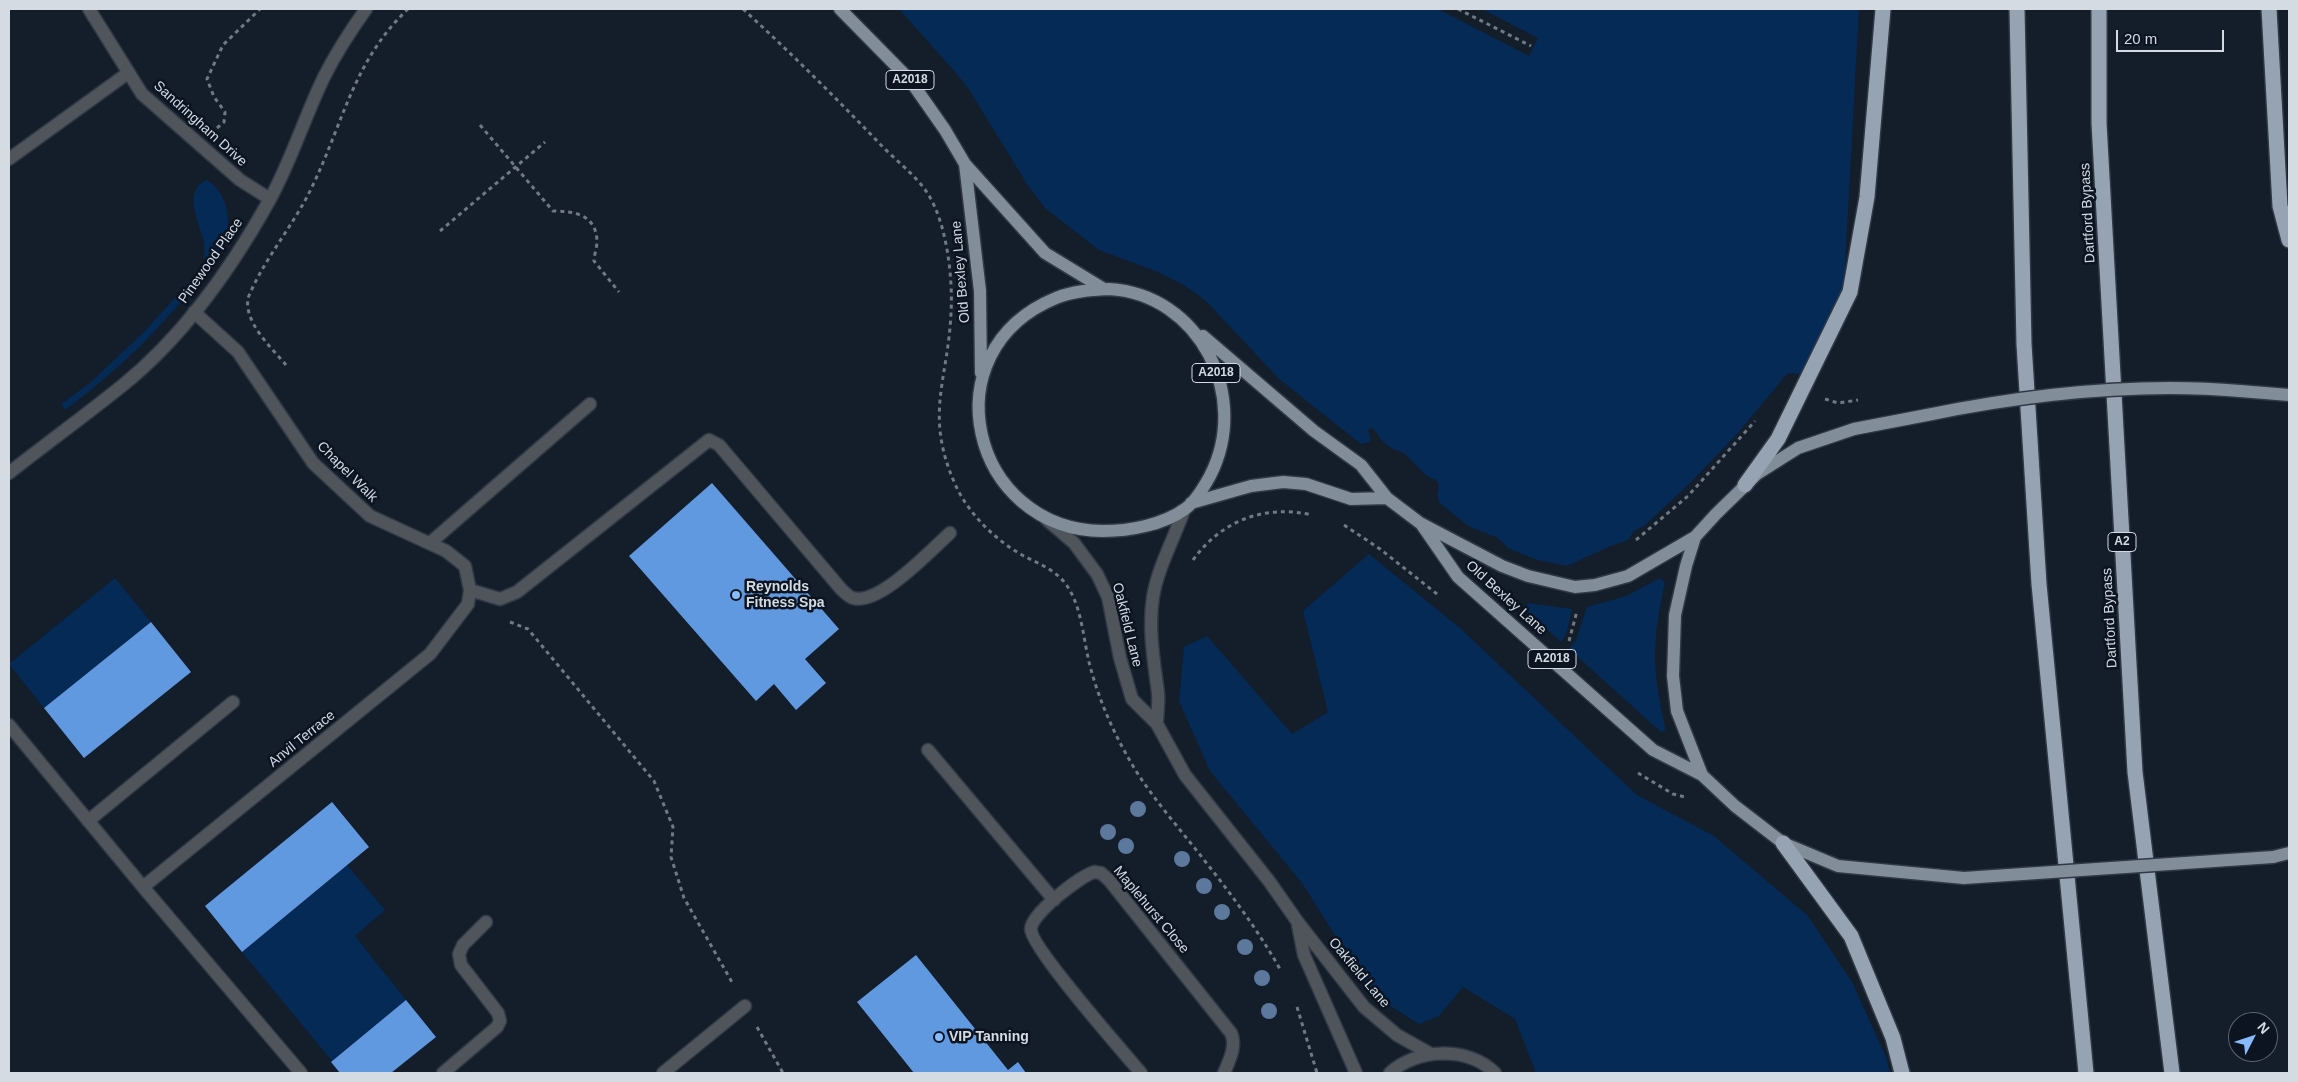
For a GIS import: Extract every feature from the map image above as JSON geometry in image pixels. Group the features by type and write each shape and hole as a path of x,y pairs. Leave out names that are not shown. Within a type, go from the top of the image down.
{"highway":[{"path":"1745,485 1778,439 1850,292 1867,197 1883,9"},
{"path":"2017,9 2024,344 2039,584 2086,1073"},
{"name":"Dartford Bypass","path":"2099,9 2099,122 2135,772 2172,1073"},
{"path":"2269,9 2280,206 2289,240"},
{"path":"1783,843 1850,936 1893,1038 1902,1073"}],"main road":[{"name":"Old Bexley Lane","path":"840,9 875,42 914,85 945,130 965,164 1045,253 1104,289"},
{"name":"Old Bexley Lane","path":"965,164 980,291 981,377"},
{"name":"A2018","path":"1188,506 1207,482 1217,460 1222,444 1224,411 1220,386 1211,358 1201,340 1184,320 1162,304 1137,293 1104,289 1062,296 1038,307 1024,317 993,352 981,377 977,398 978,415 987,453 999,474 1013,493 1042,516 1070,526 1101,531 1144,526 1170,518 1188,506 1251,486 1284,482 1306,484 1351,499 1387,498"},
{"name":"Old Bexley Lane","path":"1184,320 1306,425 1361,465 1387,498 1420,523 1517,572 1581,587 1609,582 1628,576 1695,537"},
{"path":"2289,395 2179,388 2086,391 2006,400 1854,429 1813,441 1773,462 1745,485 1695,537 1678,598 1673,636 1673,676 1677,711 1702,775 1735,806 1783,843 1838,866 1964,878 2273,857 2289,853"},
{"name":"Old Bexley Lane","path":"1420,523 1458,577 1653,750 1702,775"}],"street":[{"name":"Sandringham Drive","path":"89,9 142,94 240,180 270,199"},
{"name":"Pinewood Place","path":"9,473 123,385 170,339 194,312 237,255 270,199 324,77 366,9"},
{"path":"9,160 128,73"},
{"name":"Chapel Walk","path":"194,312 238,352 313,463 370,516 446,550 465,566 470,590 468,604"},
{"path":"430,543 590,404"},
{"path":"470,590 500,599 516,592 709,440 718,445 841,589 853,598 866,599 886,589 950,533"},
{"name":"Oakfield Lane","path":"1157,724 1158,694 1152,656 1151,624 1153,598 1157,578 1188,506"},
{"name":"Oakfield Lane","path":"1042,516 1074,543 1086,557 1101,581 1108,597 1120,658 1132,699 1157,724 1185,775 1269,880 1297,921 1364,1006 1397,1035 1429,1054"},
{"name":"Anvil Terrace","path":"143,887 430,654 468,604"},
{"path":"88,821 233,702"},
{"path":"9,725 300,1073"},
{"path":"928,750 1054,900"},
{"name":"Maplehurst Close","path":"1141,1073 1033,939 1030,931 1032,921 1054,900 1092,872 1098,871 1109,880 1231,1033 1234,1039 1233,1049 1224,1073"},
{"name":"Oakfield Lane","path":"1297,921 1304,955 1356,1073"},
{"path":"445,1072 497,1027 500,1020 498,1013 461,965 459,954 462,945 486,922"},
{"path":"663,1073 746,1006"},
{"name":"Oakfield Lane","path":"1390,1073 1398,1065 1429,1054 1467,1056 1495,1073"}],"path":[{"path":"199,146 224,122 225,112 214,97 207,79 223,45 260,9"},
{"path":"286,365 252,321 248,307 248,298 311,189 359,72 388,29 408,9"},
{"path":"1458,9 1531,46"},
{"path":"480,126 553,211 573,211 592,224 597,239 594,261 619,292"},
{"path":"440,231 545,142"},
{"path":"1157,578 1183,572 1211,539 1243,519 1263,513 1279,511 1317,516"},
{"path":"1341,524 1380,549 1439,595"},
{"path":"1070,590 1081,585 1101,581"},
{"path":"468,604 528,629 654,781 673,827 671,857 684,898 784,1073"},
{"path":"1634,769 1673,794 1691,798"}],"shaded area":[{"path":"899,9 1438,9 1529,56 1538,38 1482,9 1859,9 1844,285 1840,298 1802,375 1787,374 1737,434 1691,482 1644,526 1634,531 1628,540 1567,566 1537,560 1508,548 1498,538 1468,526 1440,503 1437,495 1439,485 1436,480 1423,472 1402,452 1386,444 1372,428 1368,430 1370,442 1361,444 1279,379 1206,301 1184,285 1158,272 1099,250 1045,208 1027,184 970,91"},
{"path":"207,180 216,187 222,196 228,219 225,243 212,261 204,258 204,242 194,208 195,191 199,185"},
{"path":"200,270 204,272 203,274 188,293 156,330 122,364 65,410 60,405 91,382 144,332"},
{"path":"1369,554 1461,629 1637,795 1714,836 1808,916 1852,982 1886,1057 1890,1073 1536,1073 1515,1019 1463,987 1439,1016 1419,1024 1373,995 1302,883 1210,771 1179,701 1184,647 1207,636 1292,734 1328,712 1303,611"},
{"path":"115,578 151,622 44,708 9,664"},
{"path":"1660,578 1665,583 1658,621 1655,655 1658,688 1665,726 1665,730 1661,732 1569,649 1576,640 1587,607 1626,596"},
{"path":"1528,603 1572,609 1567,632 1561,642 1524,609"},
{"path":"347,865 385,910 355,936 406,1000 332,1061 242,952"}],"building":[{"name":"Reynolds Fitness Spa","path":"712,483 839,629 805,659 826,683 796,710 774,684 756,701 629,556"},
{"path":"151,622 191,672 84,758 44,708"},
{"path":"332,802 369,847 242,952 205,906"},
{"path":"916,955 1008,1070 1018,1062 1026,1073 914,1073 857,1002"},
{"path":"406,1000 436,1037 391,1073 340,1073 331,1062"}],"place":[{"name":"Reynolds Fitness Spa","path":"736,595"},
{"name":"VIP Tanning","path":"939,1037"}]}
